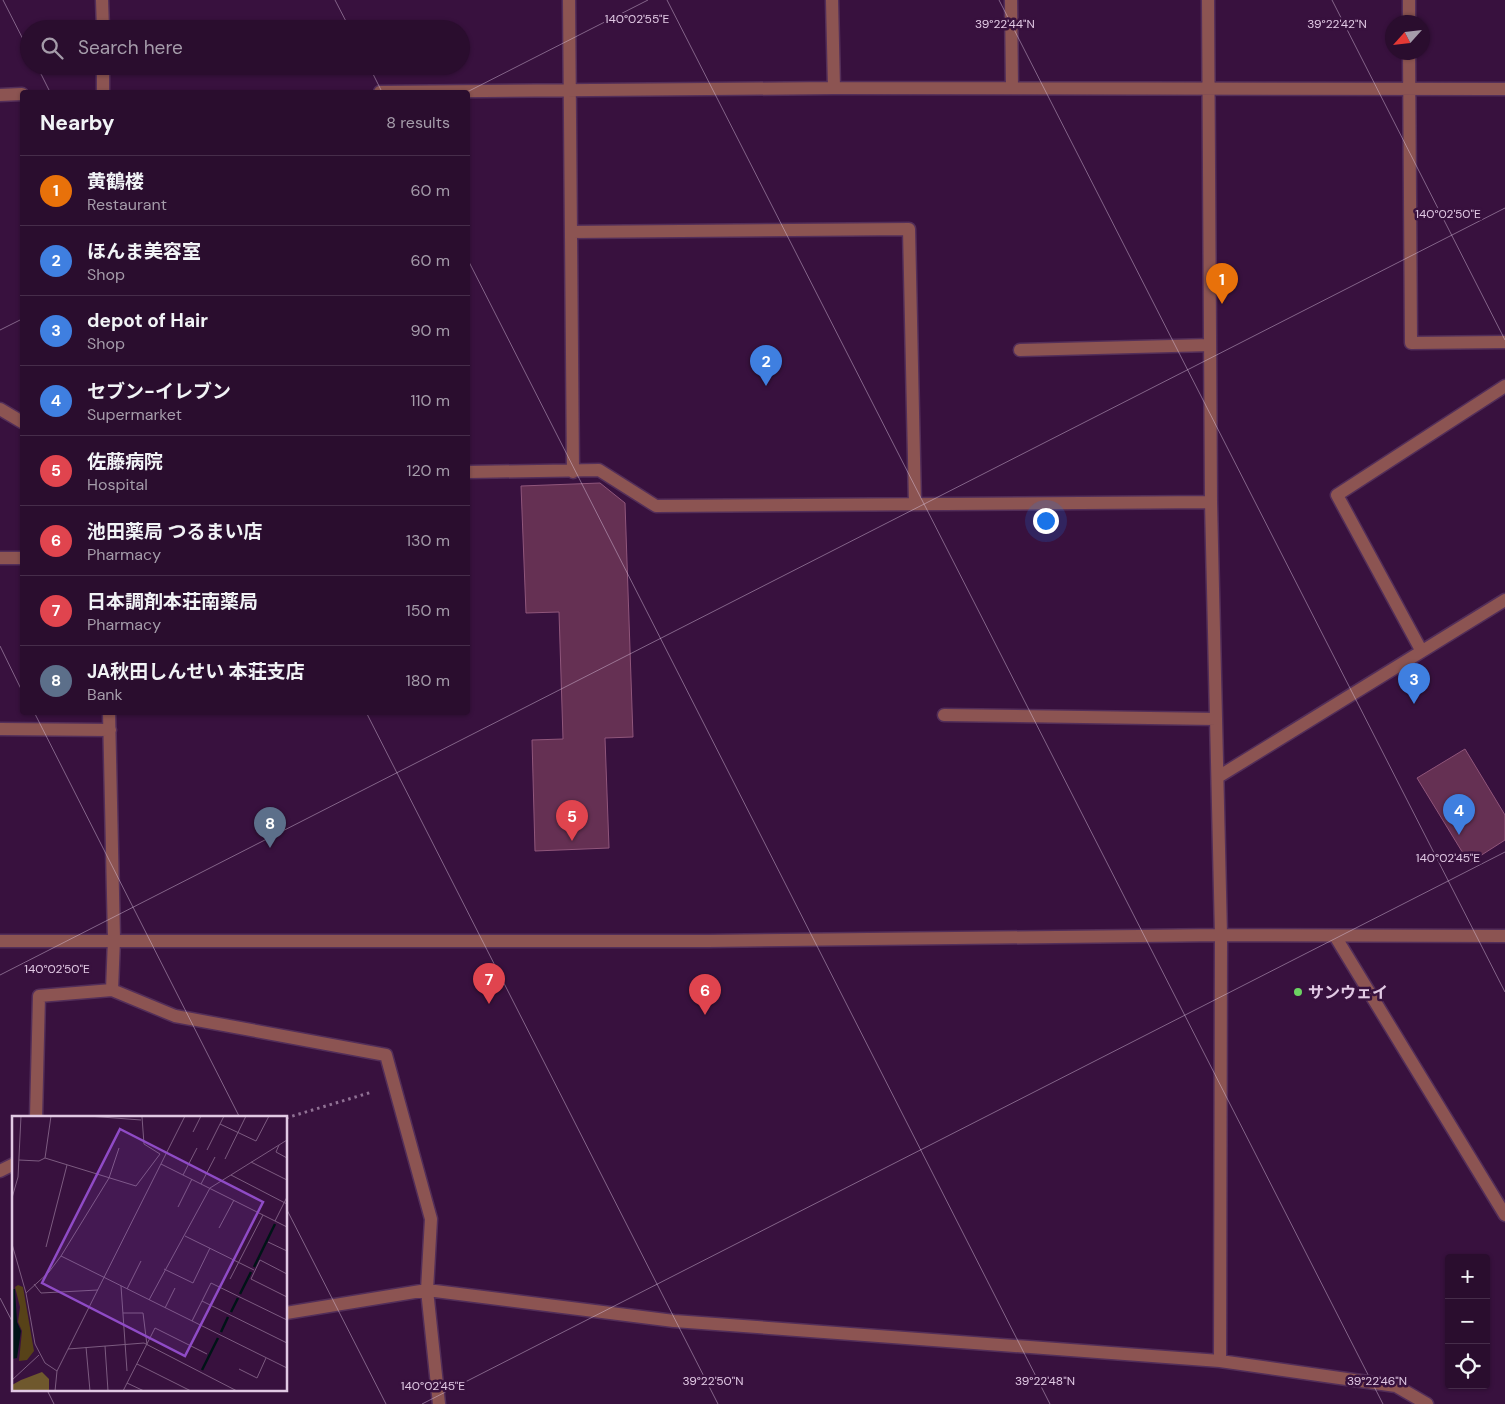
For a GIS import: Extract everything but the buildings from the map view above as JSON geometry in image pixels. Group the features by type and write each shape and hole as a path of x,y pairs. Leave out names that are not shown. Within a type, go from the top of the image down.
{"street":[{"path":"102,0 103,20"},
{"path":"569,0 573,472"},
{"path":"832,0 834,88"},
{"path":"1011,0 1012,88"},
{"path":"1208,0 1211,502 1221,935 1220,1360"},
{"path":"1408,0 1409,15"},
{"path":"1409,60 1411,343 1505,342"},
{"path":"103,75 103,90"},
{"path":"470,92 834,88 1505,89"},
{"path":"0,95 20,94"},
{"path":"571,232 909,229 915,504"},
{"path":"1020,350 1210,345"},
{"path":"1421,650 1337,495 1505,386"},
{"path":"0,409 20,421"},
{"path":"470,472 573,472 599,470 656,506 1211,502"},
{"path":"0,558 20,558"},
{"path":"1218,777 1421,650 1505,600"},
{"path":"109,715 114,939 112,990"},
{"path":"944,715 1216,719"},
{"path":"0,730 110,730"},
{"path":"0,941 114,939 718,940 1221,935 1505,936"},
{"path":"1335,936 1505,1215"},
{"path":"36,1116 39,996 112,990 175,1016 386,1055 430,1219 427,1290 439,1404"},
{"path":"0,1171 12,1165"},
{"path":"288,1313 427,1290 674,1321 1220,1360 1396,1386 1427,1404"}],"path":[{"path":"288,1117 395,1085"}],"place":[{"name":"黄鶴楼","path":"1222,304"},
{"name":"ほんま美容室","path":"766,386"},
{"name":"depot of Hair","path":"1414,704"},
{"name":"セブン-イレブン","path":"1459,835"},
{"name":"佐藤病院","path":"572,841"},
{"name":"JA秋田しんせい 本荘支店","path":"270,848"},
{"name":"サンウェイ","path":"1298,992"},
{"name":"日本調剤本荘南薬局","path":"489,1004"},
{"name":"池田薬局 つるまい店","path":"705,1015"}]}
